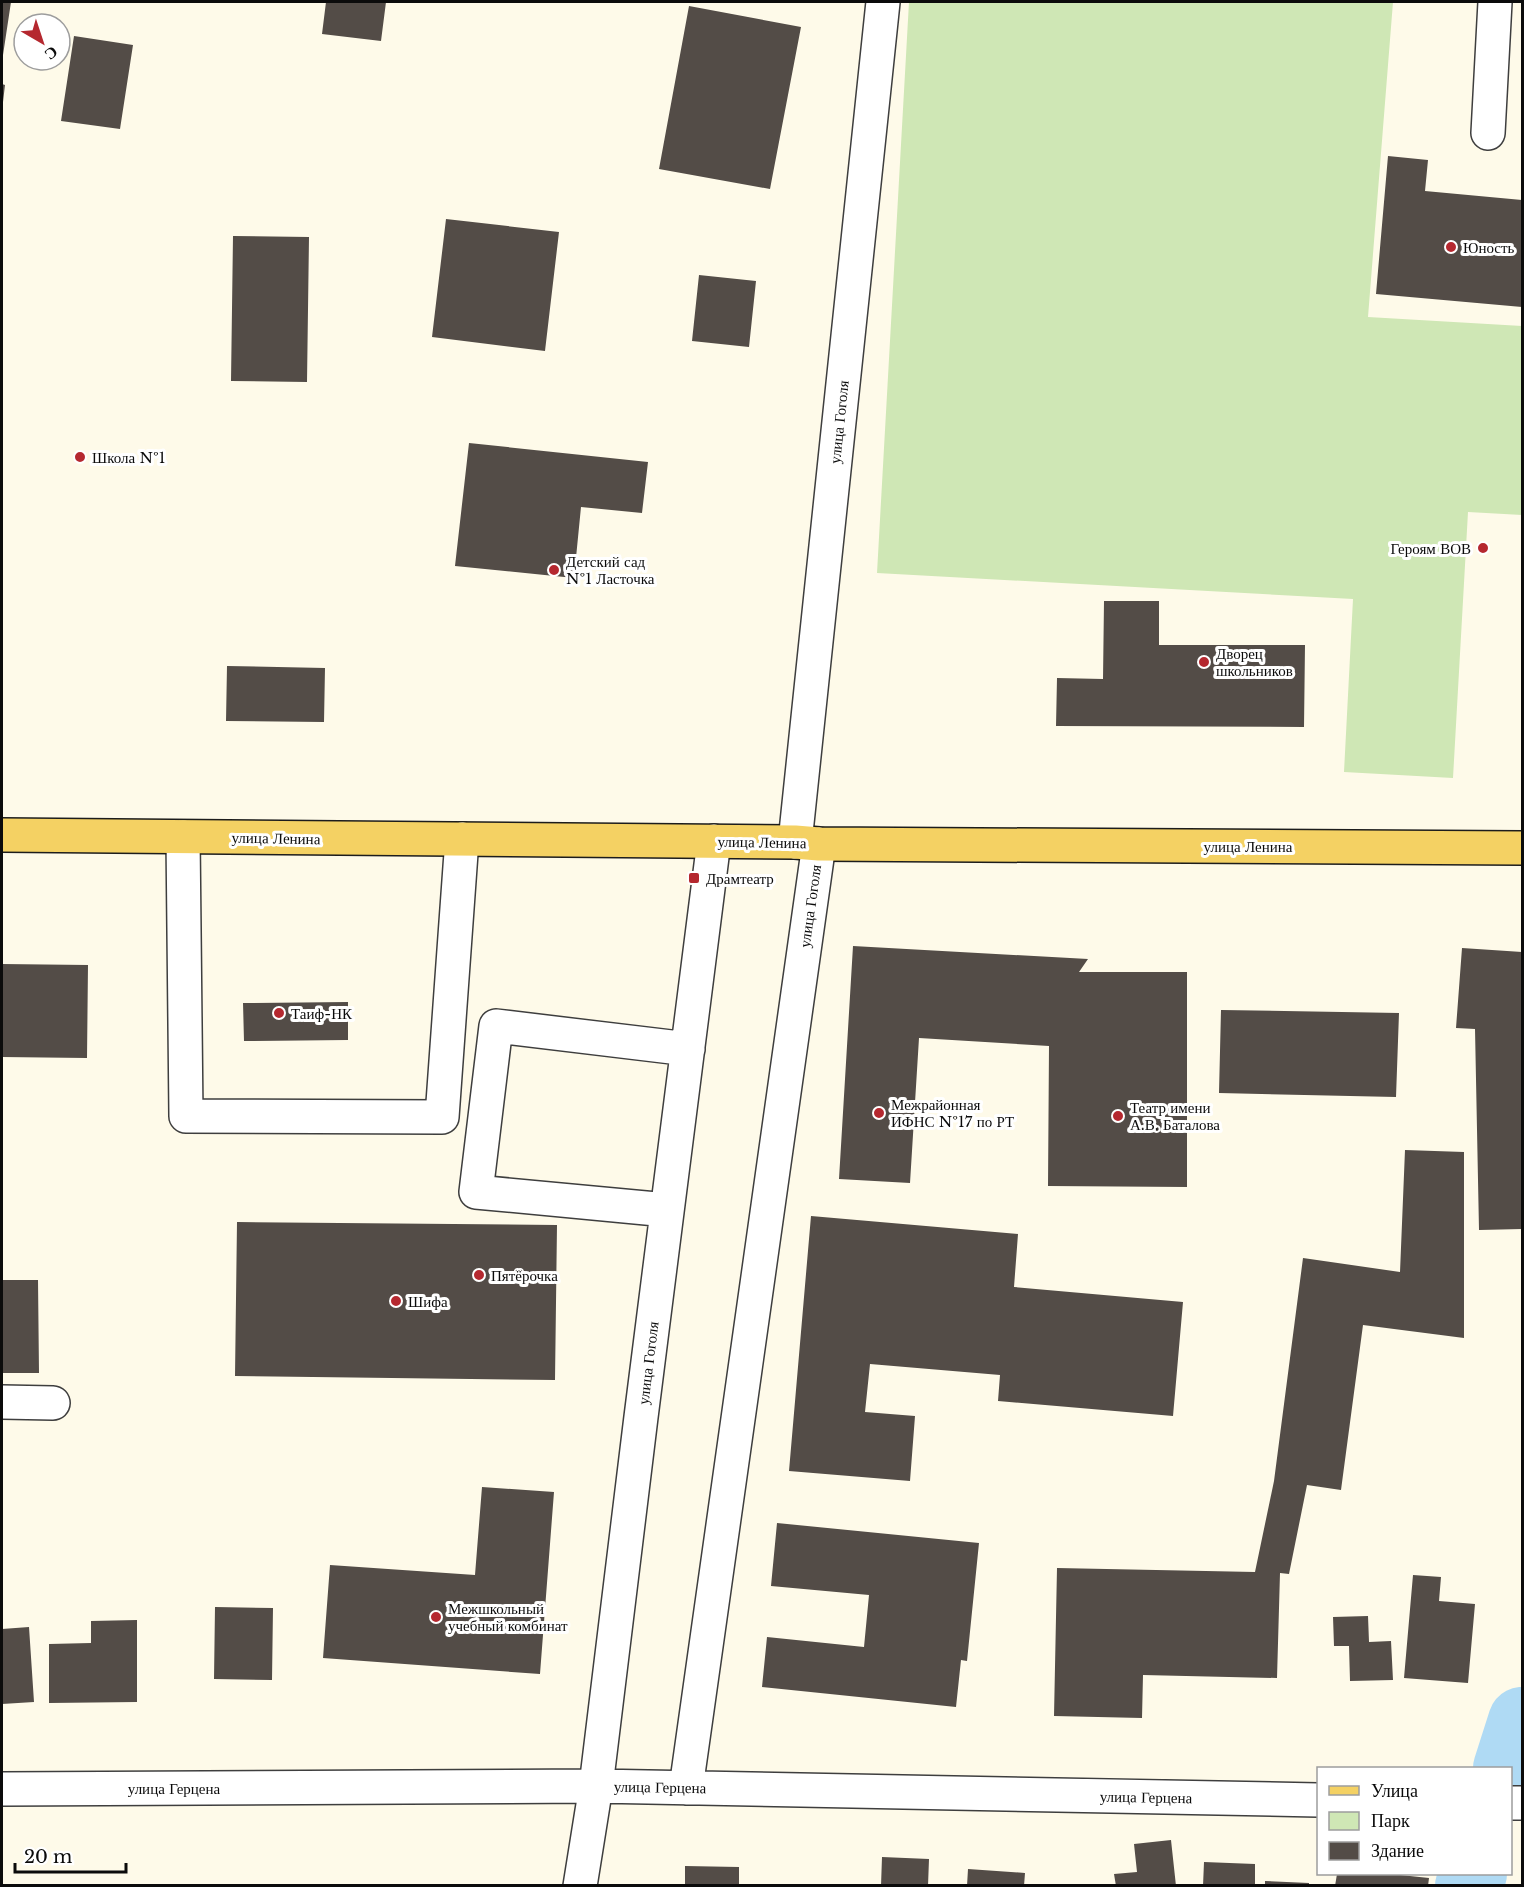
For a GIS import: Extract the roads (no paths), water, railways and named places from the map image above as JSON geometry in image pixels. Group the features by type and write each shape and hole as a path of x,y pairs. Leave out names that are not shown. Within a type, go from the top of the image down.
{"main road":[{"name":"улица Ленина","path":"2,836 1522,848"}],"street":[{"name":"улица Гоголя","path":"686,1788 807,843 883,2"},
{"path":"1488,133 1495,2"},
{"path":"183,837 186,1116 442,1117 462,840"},
{"name":"улица Гоголя","path":"580,1886 596,1786 714,841"},
{"path":"667,1210 476,1192 496,1026 688,1049"},
{"path":"2,1402 53,1403"},
{"name":"улица Герцена","path":"2,1789 596,1786 1317,1800"}],"waterway":[{"path":"1507,1767 1522,1721"},
{"path":"1469,1886 1473,1875"}],"place":[{"name":"Юность","path":"1451,247"},
{"name":"Школа №1","path":"80,457"},
{"name":"Героям ВОВ","path":"1483,548"},
{"name":"Детский сад №1 Ласточка","path":"554,570"},
{"name":"Дворец школьников","path":"1204,662"},
{"name":"Драмтеатр","path":"694,878"},
{"name":"Таиф-НК","path":"279,1013"},
{"name":"Межрайонная ИФНС №17 по РТ","path":"879,1113"},
{"name":"Театр имени А.В. Баталова","path":"1118,1116"},
{"name":"Пятёрочка","path":"479,1275"},
{"name":"Шифа","path":"396,1301"},
{"name":"Межшкольный учебный комбинат","path":"436,1617"}]}
